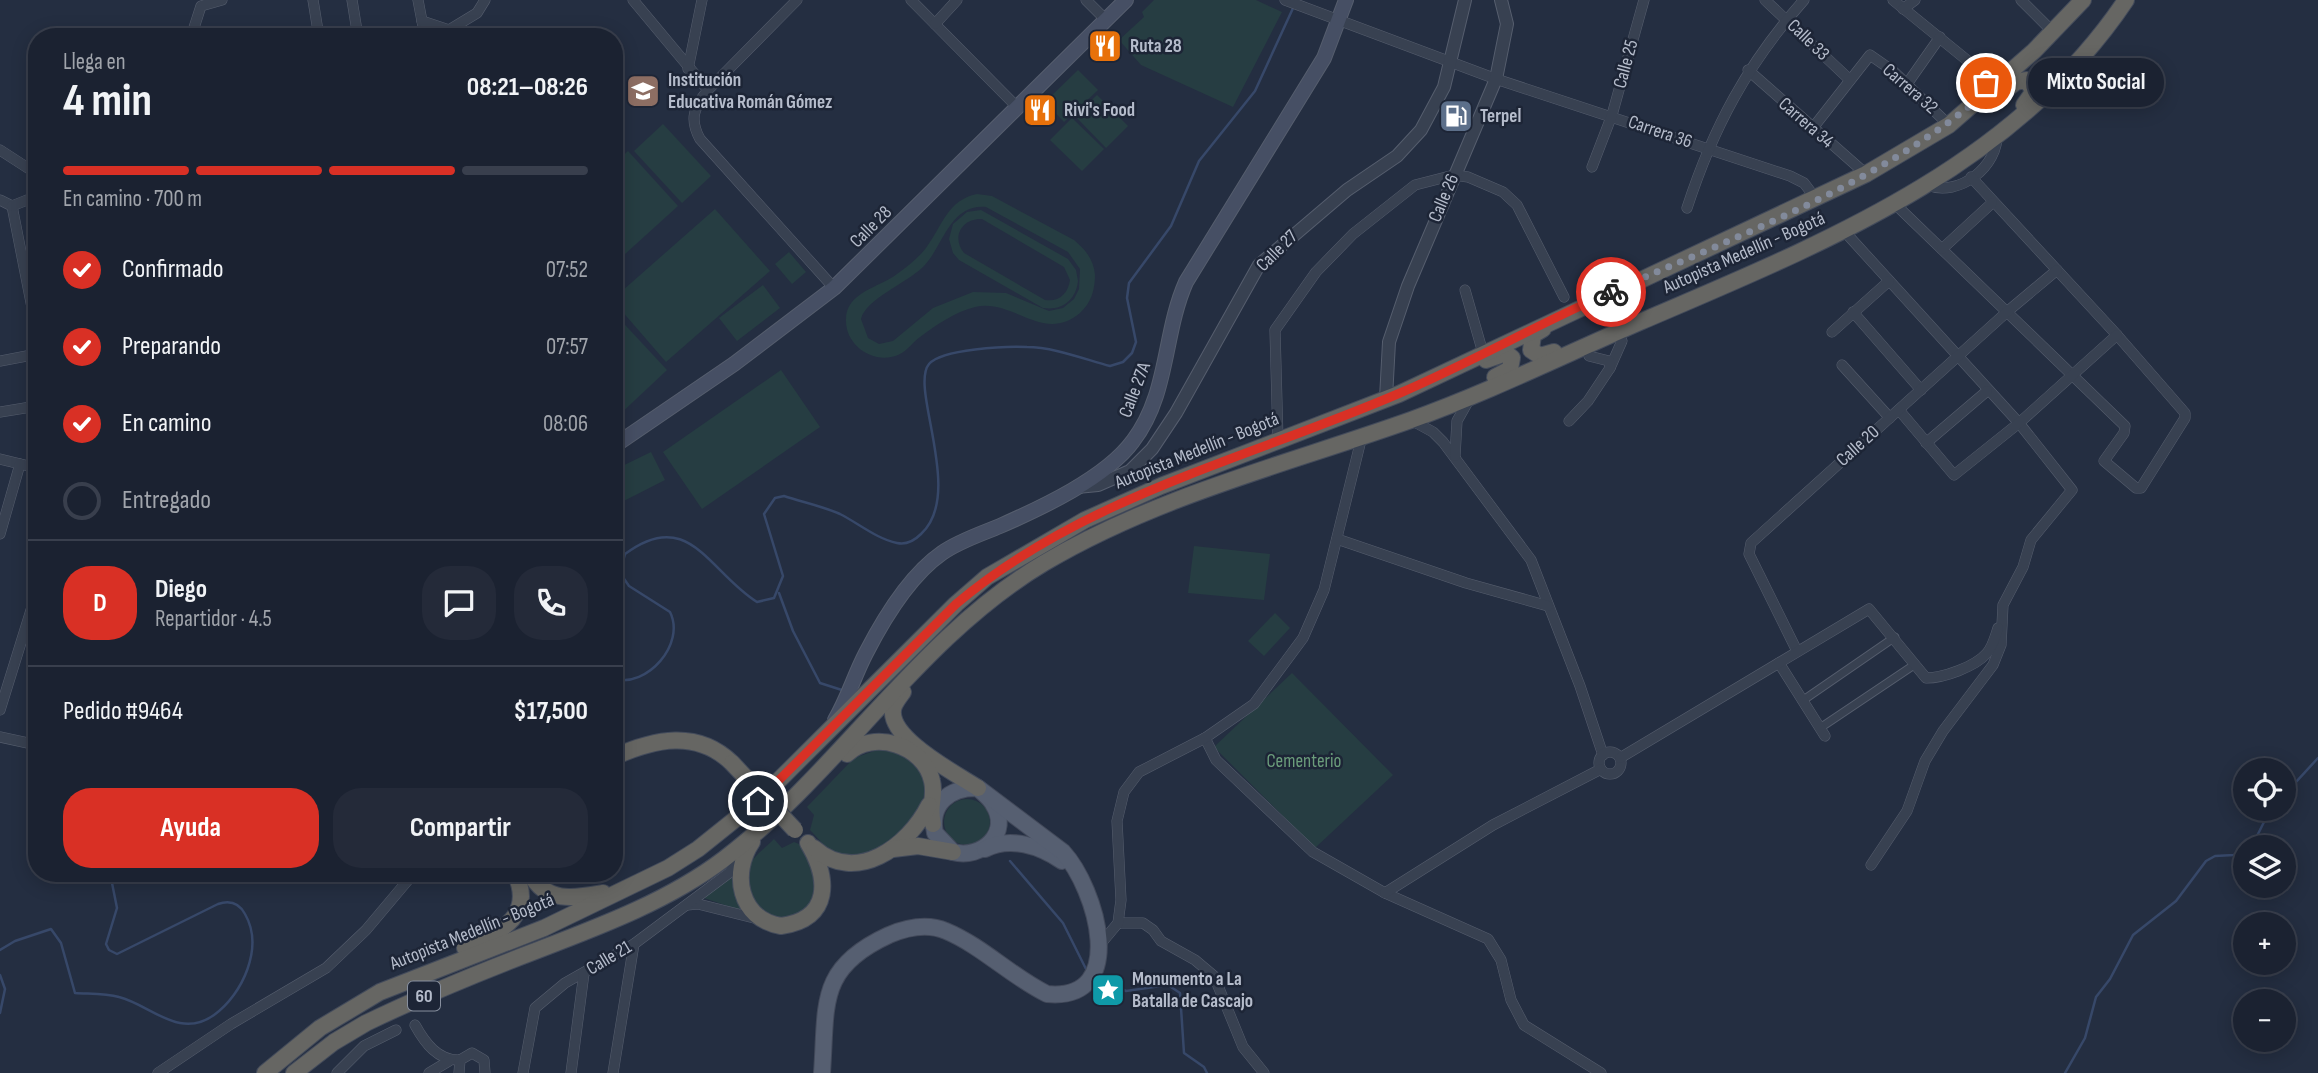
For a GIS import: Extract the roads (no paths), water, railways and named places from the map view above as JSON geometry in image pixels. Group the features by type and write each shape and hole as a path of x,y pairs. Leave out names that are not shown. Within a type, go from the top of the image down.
{"highway":[{"name":"Autopista Medellín - Bogotá","path":"265,1073 350,1009 418,975 544,928 668,868 726,828 827,733 922,636 988,577 1085,520 1172,481 1393,396 1603,295 1866,174 1942,129 2053,32 2083,0"},
{"name":"Autopista Medellín - Bogotá","path":"293,1073 334,1041 388,1012 614,921 719,863 759,831 815,779 920,666 988,603 1042,564 1172,502 1471,397 1845,232 1927,185 1997,133 2075,66 2104,33 2126,0"},
{"path":"1942,129 1956,130 2016,82 2026,80 2033,86 2033,97 2028,102 1959,155 1945,172"},
{"path":"1603,295 1587,309 1537,331 1530,341 1531,351 1544,356 1643,313 1676,307"},
{"path":"1393,396 1413,394 1499,354 1510,355 1513,361 1506,372 1406,421"},
{"path":"920,666 917,676 894,706 895,723 914,746 978,788"},
{"path":"623,754 658,740 681,739 714,750 732,763 808,843 830,861 843,865 862,863 884,852 911,833 930,813 933,792 929,772 919,760 890,742 866,742 815,779"},
{"path":"759,831 745,852 740,869 740,889 749,906 765,921 781,926 796,922 819,901 824,877 808,843"},
{"path":"884,852 918,846 953,852"},
{"path":"418,975 511,922 517,915 521,897 517,882"},
{"path":"536,882 558,897 574,898 623,889"}],"main road":[{"name":"Calle 28","path":"623,440 711,380 834,288 1126,0"},
{"name":"Calle 27A","path":"827,733 850,694 865,654 895,605 921,572 952,547 1031,512 1073,487 1114,461 1131,444 1149,416 1164,372 1176,310 1185,282 1324,58 1346,0"},
{"path":"978,788 993,803 999,825 996,835 981,851"},
{"path":"822,1073 830,986 837,974 861,950 901,930 922,926 950,933 1047,994 1061,996 1078,991 1093,975 1098,947 1092,907 1084,882 1063,852 978,788 955,791 930,813 939,841 953,852 972,854 995,844 1022,844 1053,855 1084,882"}],"street":[{"path":"194,28 201,6 222,0"},
{"path":"313,0 318,28"},
{"path":"352,0 357,28"},
{"path":"418,0 423,28"},
{"path":"452,28 477,13 485,0"},
{"path":"633,0 708,90"},
{"path":"688,69 702,0"},
{"path":"797,0 708,90 696,106 692,120 700,139 834,288"},
{"path":"911,0 1018,108"},
{"path":"935,24 957,0"},
{"path":"1086,0 1106,20"},
{"name":"Carrera 36","path":"1285,0 1496,79 1612,115 1790,176 1804,183 1816,199"},
{"name":"Calle 27","path":"1073,487 1098,485 1130,471 1152,449 1176,413 1259,265 1347,190 1397,156 1431,114 1444,88 1465,0"},
{"name":"Calle 26","path":"1393,396 1389,342 1408,286 1496,79 1507,24 1500,0"},
{"name":"Calle 25","path":"1592,167 1612,115 1644,0"},
{"name":"Calle 33","path":"1766,0 1850,80"},
{"path":"1686,208 1706,148 1748,70 1804,0"},
{"path":"1893,0 1968,61 1990,89"},
{"path":"1903,9 1915,0"},
{"path":"2021,0 2053,32"},
{"path":"422,21 443,28"},
{"path":"1907,84 1940,37"},
{"name":"Carrera 32","path":"1850,80 1870,55 1907,84 1942,129"},
{"name":"Carrera 34","path":"1748,70 1866,174"},
{"path":"1812,129 1850,80"},
{"path":"1927,185 1948,189 1971,177 1993,160 1998,145 1997,133"},
{"path":"0,150 28,168"},
{"path":"1278,440 1279,389 1273,343 1275,330 1316,272 1389,203 1415,185 1454,175 1492,185 1517,205 1564,297"},
{"path":"1895,204 2125,426 2124,433 2105,458 2105,465 2136,488 2141,488 2185,416 2117,335 1992,203 1971,177"},
{"path":"0,200 12,206 28,200"},
{"path":"1942,249 1992,203"},
{"path":"12,206 28,287"},
{"path":"1845,232 1956,357 2019,423 2072,490 2034,534 2003,605 2001,645 1993,665 1943,731 1925,761 1907,811 1871,864"},
{"name":"Calle 20","path":"1797,651 1748,548 1956,357 2057,270"},
{"path":"1832,332 1889,281"},
{"path":"1465,290 1483,353"},
{"path":"1853,312 1921,390"},
{"path":"1899,410 1954,475 2019,423 2117,335"},
{"path":"1569,421 1588,401 1610,368 1622,341"},
{"path":"0,360 28,355"},
{"path":"1589,356 1609,361 1610,368"},
{"path":"1842,365 1889,418"},
{"path":"1926,443 1987,391"},
{"path":"1455,456 1457,421 1471,397"},
{"path":"0,412 28,407"},
{"path":"1406,421 1433,432 1455,456 1467,478 1531,561 1603,755"},
{"path":"1098,947 1118,923 1121,900 1117,821 1124,792 1139,772 1205,738 1254,704 1303,638 1324,590 1362,436"},
{"path":"0,459 28,466"},
{"path":"0,534 20,464"},
{"path":"1337,539 1466,583 1548,606"},
{"path":"1619,758 1869,609 1895,637 1922,677 1930,679 1971,664 1988,652 2001,618"},
{"path":"0,710 28,620"},
{"path":"1802,701 1895,637"},
{"path":"1779,663 1822,732 1914,665"},
{"path":"0,737 28,743"},
{"path":"1205,738 1216,760 1313,852 1385,892 1488,939 1501,960 1511,1000 1524,1025 1601,1073"},
{"path":"1614,753 1619,758 1621,765 1614,774 1606,774 1601,769 1599,761 1603,755 1614,753"},
{"path":"1385,892 1493,825 1601,769"},
{"name":"Calle 21","path":"523,1073 535,1008 548,995 634,944 729,873 745,852"},
{"path":"158,1073 231,1024 326,968 366,930 406,882"},
{"path":"684,906 698,904 765,921"},
{"path":"1118,923 1143,923 1153,930 1161,941 1195,960 1214,976 1243,1047 1264,1073"},
{"path":"612,1073 634,944"},
{"path":"571,1073 584,973"},
{"path":"415,1025 424,1041 454,1060 459,1073"},
{"path":"337,1073 364,1046 396,1030"},
{"path":"429,1073 467,1054 481,1056 486,1064 485,1073"}],"waterway":[{"path":"623,562 625,554 647,541 666,537 682,540 697,549 757,602 774,598 783,576 764,514 775,498 784,496 833,511 897,543 910,542 921,534 933,516 938,494 938,469 926,395 925,377 929,364 947,355 975,349 1017,347 1058,351 1110,366 1123,362 1132,353 1136,342 1127,298 1129,283 1171,226 1199,161 1255,91 1294,6"},
{"path":"623,577 629,586 670,612 674,624 673,637 660,661 639,677 623,680"},
{"path":"779,593 793,631 820,683 845,691"},
{"path":"2296,782 2318,758"},
{"path":"2065,1073 2085,1038 2096,997 2110,979 2133,935 2176,901 2206,861 2215,856 2234,855 2257,836 2264,821"},
{"path":"1010,861 1063,923 1087,971"},
{"path":"0,950 15,941 51,929 61,943 75,993 119,997 165,1018 189,1024 201,1022 214,1015 234,995 248,969 252,941 243,910 234,903 218,904 117,954 109,950 106,944 117,908 112,882"},
{"path":"0,975 5,989 0,1013"},
{"path":"1098,978 1126,991 1168,985 1180,993 1184,1053 1204,1067 1207,1073"}],"place":[{"name":"Ruta 28","path":"1105,46"},
{"name":"Mixto Social","path":"1986,83"},
{"name":"Institución Educativa Román Gómez","path":"643,91"},
{"name":"Rivi's Food","path":"1040,110"},
{"name":"Terpel","path":"1456,116"},
{"name":"Monumento a La Batalla de Cascajo","path":"1108,990"}],"park label":[{"name":"Cementerio","path":"1304,761"}]}
